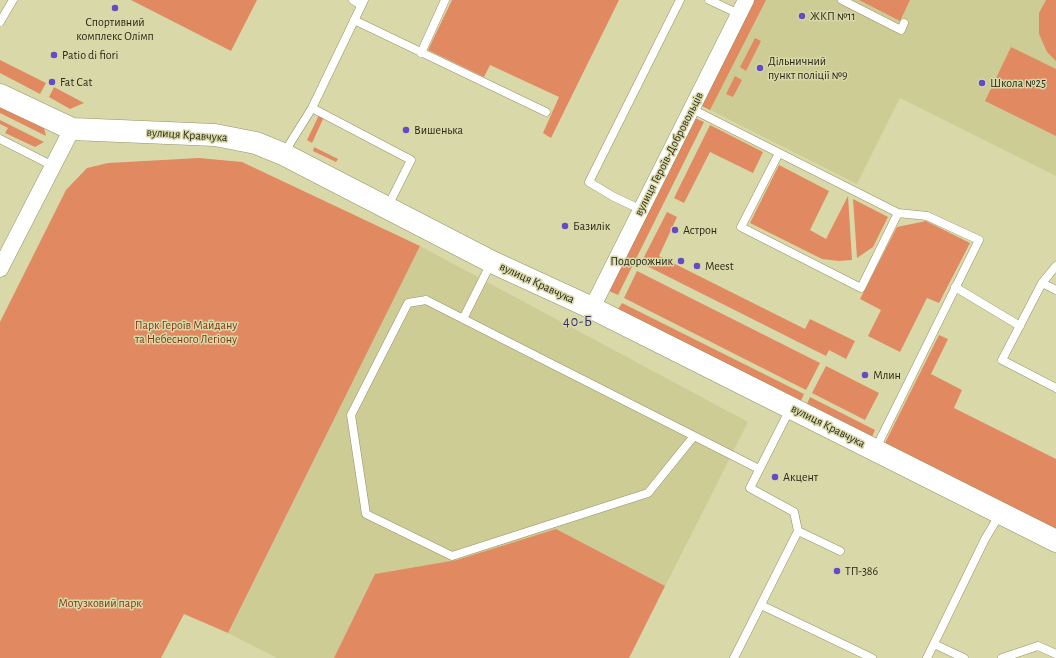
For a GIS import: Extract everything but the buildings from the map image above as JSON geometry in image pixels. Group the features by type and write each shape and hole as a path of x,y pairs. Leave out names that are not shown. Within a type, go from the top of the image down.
{"street":[{"name":"вулиця Героїв-Добровольців","path":"592,308 743,7"},
{"name":"вулиця Кравчука","path":"0,95 72,129 214,135 256,143 283,154 492,262 592,308 1056,541"},
{"path":"0,269 72,129"}],"lane":[{"path":"0,22 13,0"},
{"path":"283,154 312,108 363,2 353,0"},
{"path":"421,53 445,0"},
{"path":"642,210 614,197 589,182 680,0"},
{"path":"709,0 743,7"},
{"path":"842,0 901,30 904,23"},
{"path":"354,20 546,112"},
{"path":"312,108 411,160 387,208"},
{"path":"692,109 898,213 927,216 979,240 875,450"},
{"path":"0,139 53,166"},
{"path":"779,153 741,227 860,288 898,213"},
{"path":"462,319 492,262"},
{"path":"1056,266 1042,283 1002,360 1056,388"},
{"path":"1042,283 1056,290"},
{"path":"955,287 1020,326"},
{"path":"694,436 648,492 452,556 366,514 351,415 408,303 426,300 462,319 694,436 759,469"},
{"path":"734,658 798,531 794,512 750,488 791,408"},
{"path":"927,658 985,539 1001,513"},
{"path":"798,531 840,551"},
{"path":"761,605 872,658"},
{"path":"934,644 964,658"},
{"path":"1002,658 1038,646 1056,654"}],"shaded area":[{"path":"754,0 1056,0 1056,176 900,98 857,184 702,106"},
{"path":"420,246 748,422 629,658 277,658 228,633"}],"green space":[{"path":"131,0 257,0 231,51"},
{"path":"452,0 619,0 551,138 543,133 559,97 490,65 484,77 428,50"},
{"path":"754,0 766,0 710,110 702,106"},
{"path":"859,0 910,0 900,21"},
{"path":"1046,0 1056,0 1056,61 1047,52 1039,34 1039,13"},
{"path":"755,38 761,41 746,71 740,67"},
{"path":"1011,47 1056,69 1056,136 985,101"},
{"path":"0,60 46,83 40,94 0,73"},
{"path":"735,76 742,80 733,97 726,94"},
{"path":"54,87 84,103 70,109 49,97"},
{"path":"0,105 44,128 46,136 0,113"},
{"path":"319,115 324,117 312,143 307,140"},
{"path":"695,118 704,122 618,295 609,291"},
{"path":"0,120 44,142 35,147 5,133 8,128 0,124"},
{"path":"710,125 763,152 753,173 710,152 684,203 674,198"},
{"path":"314,147 338,159 336,162 313,151"},
{"name":"Парк Героїв Майдану та Небесного Легіону","path":"199,158 242,162 420,246 228,633 184,614 161,658 0,658 0,322 66,190 87,168 108,163"},
{"path":"779,165 829,191 810,230 826,239 848,196 852,260 839,261 822,259 750,223"},
{"path":"853,199 888,217 873,247 857,258"},
{"path":"667,212 677,217 659,256 805,329 810,319 855,341 846,359 829,350 826,356 641,263"},
{"path":"926,221 970,243 939,303 927,298 900,352 868,336 881,310 860,299 897,227"},
{"path":"637,271 820,363 806,390 624,298"},
{"path":"622,303 804,394 800,403 617,311"},
{"path":"939,335 948,339 931,374 962,390 954,408 1056,459 1056,533 883,447"},
{"path":"826,366 879,393 865,420 812,393"},
{"path":"810,397 875,430 871,439 806,406"},
{"path":"556,529 665,586 629,658 334,658 375,574 457,560"}],"place":[{"name":"Спортивний комплекс Олімп","path":"115,8"},
{"name":"ЖКП №11","path":"802,16"},
{"name":"Patio di fiori","path":"54,55"},
{"name":"Дільничний пункт поліції №9","path":"760,68"},
{"name":"Fat Саt","path":"52,82"},
{"name":"Школа №25","path":"982,83"},
{"name":"Вишенька","path":"406,130"},
{"name":"Базилік","path":"565,226"},
{"name":"Астрон","path":"675,230"},
{"name":"Подорожник","path":"681,261"},
{"name":"Meest","path":"697,266"},
{"name":"Млин","path":"865,375"},
{"name":"Акцент","path":"775,477"},
{"name":"ТП-386","path":"837,571"}],"district":[{"name":"40-Б","path":"578,322"}],"park label":[{"name":"Мотузковий парк","path":"100,603"}]}
